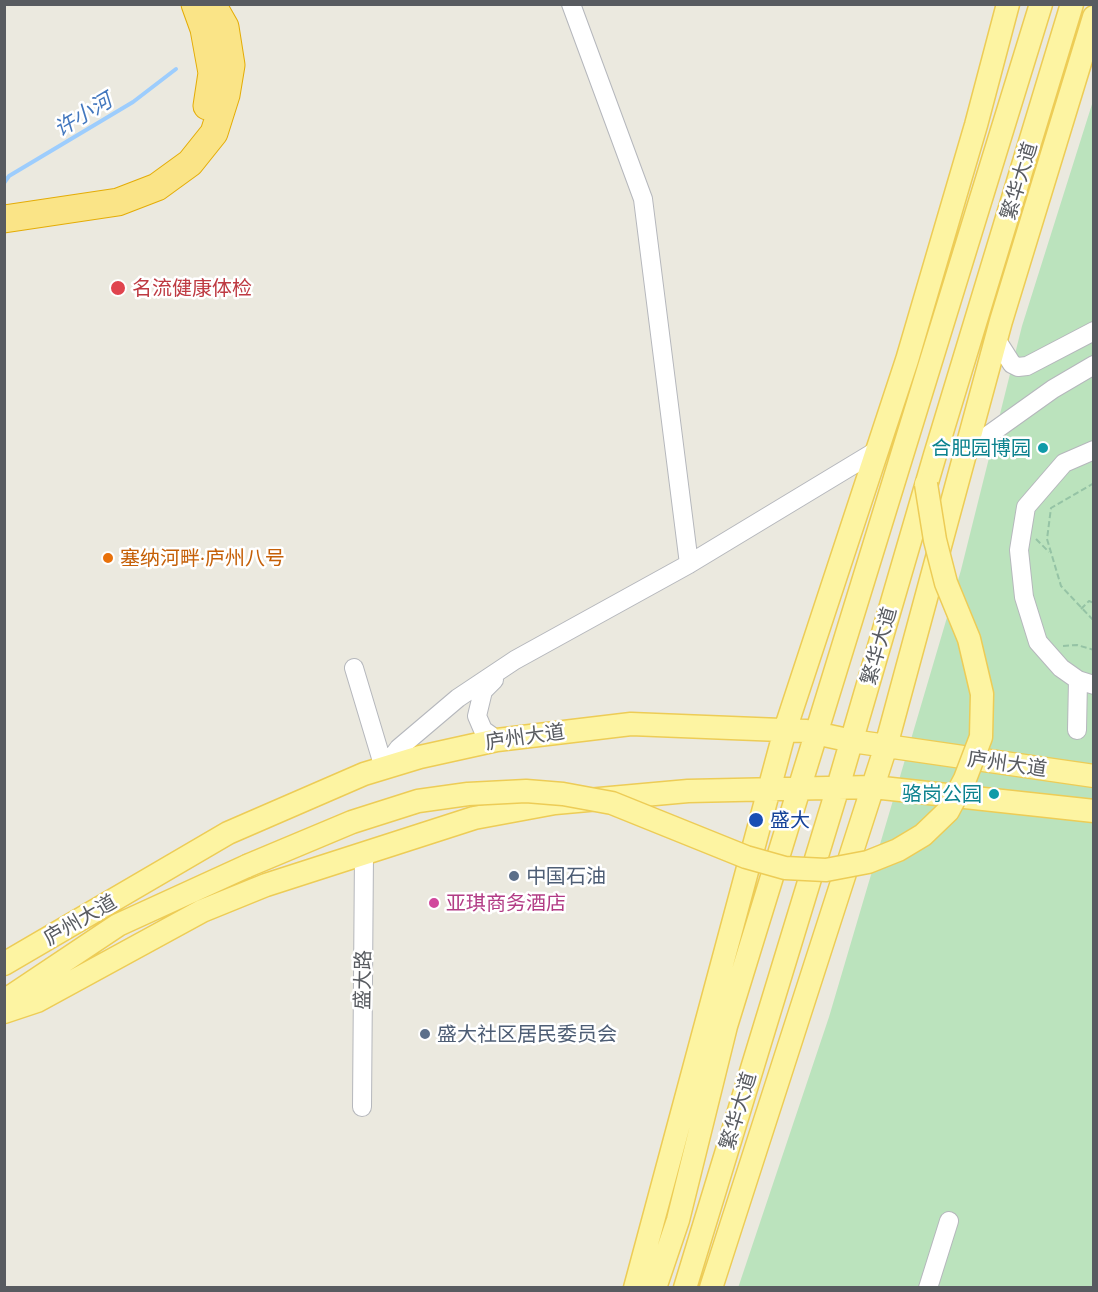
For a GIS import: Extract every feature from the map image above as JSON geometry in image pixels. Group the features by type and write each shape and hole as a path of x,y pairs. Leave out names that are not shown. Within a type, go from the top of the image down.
{"highway":[{"path":"4,203 79,194 129,183 161,165 185,145 206,109 212,73 204,29 195,4"},
{"path":"4,219 117,202 157,187 190,163 214,133 226,95 231,65 225,27 212,4"}],"main road":[{"path":"635,1287 785,730 907,360 976,125 1008,4"},
{"path":"976,125 1019,4"},
{"name":"繁华大道","path":"655,1287 678,1220 726,1026 1041,4"},
{"name":"繁华大道","path":"685,1287 852,741 926,484 1072,4"},
{"path":"1058,53 1087,4"},
{"path":"711,1287 886,746 996,339 1094,17"},
{"path":"4,1000 118,925 247,866 352,822 418,801 468,794 526,791 563,794 612,803 746,857 785,868 826,870 868,862 898,850 923,835 948,811 965,779 981,736 982,694 969,639 946,583 935,540 926,484"},
{"name":"庐州大道","path":"4,964 228,833 364,774 497,740 631,724 785,730 1094,776"},
{"name":"庐州大道","path":"4,1012 37,1001 202,911 266,885 474,818 555,803 688,791 770,787 873,787 1094,811"}],"street":[{"path":"571,4 643,199 690,564"},
{"path":"996,339 1012,363 1018,367 1027,366 1094,331"},
{"path":"966,452 1053,389 1094,365"},
{"path":"1077,730 1086,683 1061,668 1042,647 1024,597 1019,550 1026,507 1064,463 1094,450"},
{"path":"384,768 399,748 442,711 515,660 690,564 876,451"},
{"path":"497,740 483,730 477,716 478,701 483,691 515,660"},
{"path":"354,668 384,768"},
{"name":"盛大路","path":"362,1107 364,853"},
{"path":"928,1287 949,1221"}],"path":[{"path":"1094,483 1051,508 1047,539 1061,586 1094,621"},
{"path":"1081,609 1089,601 1094,603"},
{"path":"1042,647 1077,645 1094,650"}],"green space":[{"name":"骆岗公园","path":"1093,101 1093,1287 738,1288 829,1017 961,570 1022,326"}],"waterway":[{"name":"许小河","path":"4,183 9,176 133,102 176,69"}],"place":[{"name":"名流健康体检","path":"118,288"},
{"name":"合肥园博园","path":"1043,448"},
{"name":"塞纳河畔·庐州八号","path":"108,558"},
{"name":"骆岗公园","path":"994,794"},
{"name":"盛大","path":"756,820"},
{"name":"中国石油","path":"514,876"},
{"name":"亚琪商务酒店","path":"434,903"},
{"name":"盛大社区居民委员会","path":"425,1034"}]}
